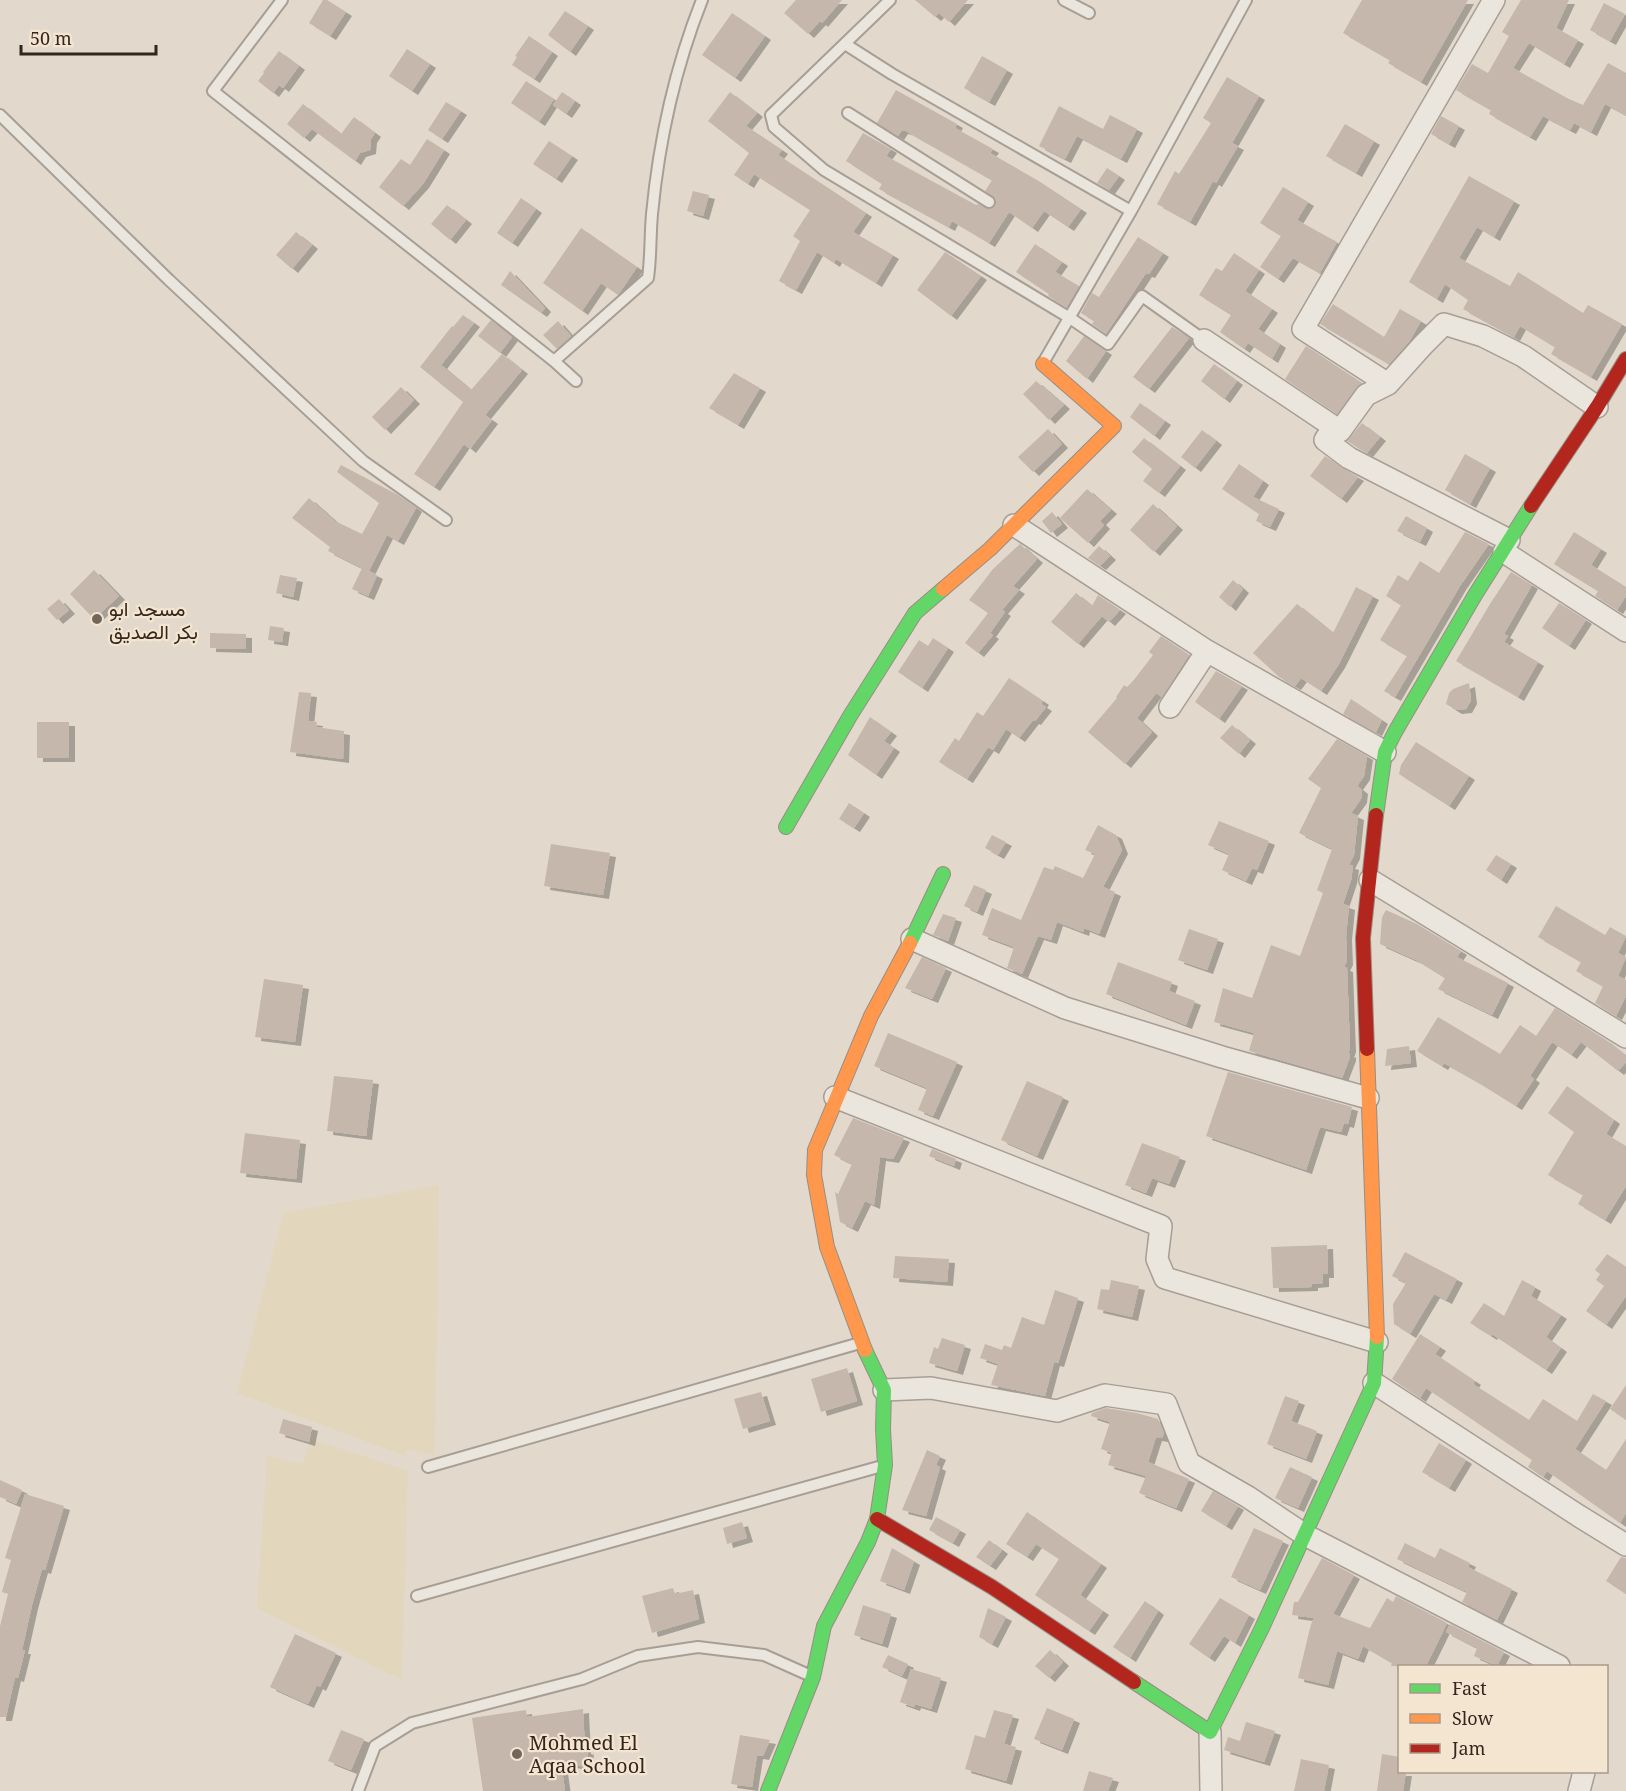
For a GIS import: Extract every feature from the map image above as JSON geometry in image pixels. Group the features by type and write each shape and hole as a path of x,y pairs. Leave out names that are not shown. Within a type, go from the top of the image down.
{"street":[{"path":"1388,384 1303,328 1494,0"},
{"path":"1204,340 1340,431 1366,395 1388,384 1444,324 1483,336 1523,356 1597,407"},
{"path":"1211,1791 1210,1732 1261,1630 1374,1383 1377,1342 1363,938 1374,828 1385,752 1470,603 1626,359"},
{"path":"786,827 850,716 915,612 990,549 1114,426 1043,364"},
{"path":"1334,428 1325,440 1349,458 1506,546 1626,631"},
{"path":"1014,525 1208,651 1385,752"},
{"path":"1170,707 1208,651"},
{"path":"768,1791 813,1677 824,1626 868,1542 877,1519 885,1465 884,1390 863,1343 827,1247 814,1175 814,1150 871,1016 943,874"},
{"path":"1370,880 1626,1037"},
{"path":"912,939 1065,1008 1222,1057 1368,1098"},
{"path":"835,1097 1161,1226 1156,1258 1165,1278 1377,1342"},
{"path":"1374,1383 1626,1545"},
{"path":"884,1390 931,1388 1057,1411 1105,1395 1166,1404 1189,1463 1248,1497 1305,1534 1557,1665"},
{"path":"877,1519 992,1587 1210,1732"},
{"path":"1579,1791 1584,1773"}],"lane":[{"path":"282,0 213,91 554,361 576,381"},
{"path":"554,361 648,278 652,215 663,133 689,33 702,0"},
{"path":"890,0 771,115 774,127 824,170 1070,318 1108,344 1142,296 1204,340"},
{"path":"1064,0 1089,13"},
{"path":"1043,364 1131,211 1246,0"},
{"path":"845,44 892,74 1131,211"},
{"path":"848,113 989,202"},
{"path":"0,115 169,280 363,461 446,520"},
{"path":"428,1467 863,1343"},
{"path":"417,1596 885,1465"},
{"path":"358,1791 375,1746 412,1723 582,1679 638,1656 698,1647 764,1655 813,1677"}],"shaded area":[{"path":"439,1185 435,1455 407,1450 405,1456 237,1393 283,1213"},
{"path":"311,1439 408,1471 402,1680 257,1608 267,1455 303,1464"}],"building":[{"path":"323,0 327,0 346,12 330,36 309,23"},
{"path":"796,0 842,0 822,23 820,21 808,34 784,13"},
{"path":"915,0 968,0 949,22 939,13 935,17"},
{"path":"1362,0 1468,0 1421,82 1388,63 1390,60 1343,33"},
{"path":"1521,0 1569,0 1556,28 1578,40 1564,64 1529,43 1513,68 1583,105 1608,63 1626,73 1626,115 1605,104 1591,132 1574,123 1570,130 1543,116 1530,137 1489,114 1491,110 1456,90 1472,64 1488,73 1509,36 1502,32"},
{"path":"1604,3 1625,14 1610,41 1590,30"},
{"path":"565,11 588,26 570,52 548,35"},
{"path":"732,13 765,36 735,78 702,55"},
{"path":"529,36 552,52 534,79 512,65 517,57 515,56"},
{"path":"407,49 430,64 412,91 389,76"},
{"path":"279,51 299,66 283,88 279,85 273,93 258,81"},
{"path":"982,56 1007,70 989,102 964,88"},
{"path":"1227,77 1259,96 1232,143 1238,146 1216,183 1213,181 1190,222 1157,204 1175,171 1179,174 1211,123 1203,118"},
{"path":"526,81 554,99 539,122 511,103"},
{"path":"896,90 957,124 955,128 993,149 990,153 1081,209 1068,227 1044,211 1032,228 1009,212 989,243 952,221 949,227 879,189 882,184 846,161 863,133 891,149 886,156 976,205 989,209 996,203 995,198 985,191 992,180 906,131 902,130 898,136 877,123"},
{"path":"562,92 575,101 566,114 553,105"},
{"path":"730,92 757,113 746,126 782,150 778,155 866,213 853,232 893,255 876,283 836,259 834,263 817,252 796,290 779,281 800,241 793,236 810,210 754,174 748,184 734,175 749,153 708,121"},
{"path":"446,102 461,111 442,139 428,130"},
{"path":"303,104 341,134 354,117 375,133 371,139 370,150 360,153 355,161 312,129 304,138 287,124"},
{"path":"1059,106 1103,129 1110,115 1137,129 1121,159 1077,136 1065,159 1039,146"},
{"path":"1441,116 1459,126 1449,144 1431,134"},
{"path":"1345,124 1374,141 1356,173 1326,156"},
{"path":"427,139 444,150 423,184 403,206 379,187 401,159 410,165"},
{"path":"549,141 572,156 556,179 533,164"},
{"path":"1107,168 1119,176 1109,190 1097,183"},
{"path":"1469,176 1514,201 1494,237 1477,227 1459,258 1510,286 1518,272 1583,313 1588,305 1622,324 1591,377 1551,354 1555,347 1520,326 1514,337 1463,309 1468,300 1445,284 1437,299 1409,282"},
{"path":"1283,187 1308,202 1297,220 1337,242 1320,273 1293,258 1278,279 1260,267 1281,236 1260,223"},
{"path":"693,191 709,195 703,216 687,211"},
{"path":"521,198 536,209 512,243 497,233"},
{"path":"447,205 466,220 450,240 431,224"},
{"path":"581,228 637,267 618,295 601,283 582,311 543,283"},
{"path":"296,232 312,245 292,269 276,255"},
{"path":"1138,237 1163,253 1149,274 1146,273 1106,334 1092,324 1094,321 1081,313 1092,293 1099,297"},
{"path":"1035,244 1062,262 1055,272 1079,286 1067,307 1016,272"},
{"path":"945,252 981,276 951,316 917,290"},
{"path":"1234,253 1259,270 1245,291 1272,309 1258,329 1280,344 1272,359 1248,343 1244,349 1220,332 1231,315 1199,295 1216,268 1222,271"},
{"path":"510,271 545,308 541,313 501,285"},
{"path":"1333,304 1384,337 1400,309 1421,321 1409,342 1389,364 1320,324"},
{"path":"463,315 474,323 441,365 471,390 502,354 522,370 485,415 492,420 470,449 464,444 434,487 414,474 463,402 420,367"},
{"path":"491,320 512,337 500,353 478,336"},
{"path":"558,321 571,336 557,349 543,335"},
{"path":"1172,327 1189,338 1149,389 1133,377"},
{"path":"1084,336 1106,351 1087,379 1066,361"},
{"path":"1306,346 1362,383 1337,414 1285,379"},
{"path":"1214,364 1237,381 1224,399 1201,381"},
{"path":"734,373 760,388 738,425 709,408"},
{"path":"1036,381 1064,405 1049,420 1023,394"},
{"path":"401,387 414,400 385,430 372,417"},
{"path":"1140,403 1165,421 1154,436 1130,417"},
{"path":"1362,423 1380,437 1367,453 1347,441"},
{"path":"1048,429 1062,444 1033,472 1018,457"},
{"path":"1202,430 1216,441 1195,468 1181,457"},
{"path":"1144,438 1180,466 1159,493 1143,481 1152,469 1132,452"},
{"path":"1465,454 1490,468 1470,504 1445,490"},
{"path":"1325,456 1358,477 1341,499 1310,476"},
{"path":"1239,464 1263,481 1253,497 1279,509 1270,527 1256,521 1259,514 1222,489"},
{"path":"341,465 398,495 416,508 398,541 387,535 369,571 377,575 368,596 352,589 362,568 328,551 330,547 292,518 309,498 335,521 362,534 379,503 337,472"},
{"path":"1087,489 1111,510 1100,521 1104,525 1088,543 1060,518"},
{"path":"1153,504 1177,526 1154,552 1130,530"},
{"path":"1052,512 1062,524 1051,533 1042,521"},
{"path":"1406,516 1427,528 1420,542 1397,531"},
{"path":"1465,532 1489,544 1460,586 1395,697 1384,691 1407,656 1380,640 1401,605 1386,596 1398,575 1408,581 1420,561 1439,573"},
{"path":"1574,532 1601,549 1591,565 1626,587 1626,596 1617,610 1595,596 1598,591 1554,564"},
{"path":"1020,544 1037,559 1013,586 1019,590 1002,610 1005,612 990,633 993,635 978,653 965,643 988,613 969,600 993,569"},
{"path":"1099,546 1110,556 1100,566 1088,558"},
{"path":"94,570 119,596 94,619 70,594"},
{"path":"1511,572 1532,585 1504,634 1508,636 1504,642 1538,662 1518,697 1456,661"},
{"path":"280,575 297,578 293,597 276,593"},
{"path":"1233,580 1243,589 1230,607 1219,597"},
{"path":"1356,587 1373,596 1339,664 1321,691 1301,678 1295,686 1279,677 1253,653 1297,604 1333,633"},
{"path":"1076,593 1092,606 1098,595 1120,610 1109,622 1102,616 1078,644 1051,622"},
{"path":"59,599 69,610 57,620 47,609"},
{"path":"1559,603 1586,620 1569,646 1542,628"},
{"path":"270,626 284,628 282,642 268,640"},
{"path":"210,633 246,634 246,649 210,648"},
{"path":"1161,636 1189,655 1162,697 1156,693 1137,718 1152,732 1125,764 1088,732 1117,698 1124,685 1127,687 1133,681 1153,655 1149,652"},
{"path":"933,638 948,648 922,688 898,672 919,640 928,646"},
{"path":"1216,671 1242,686 1219,719 1195,702"},
{"path":"1009,678 1043,701 1041,704 1046,707 1019,738 1006,729 993,750 988,747 967,779 939,762 955,738 959,741 977,712 983,716"},
{"path":"1469,683 1471,700 1466,709 1456,710 1446,704 1449,693 1453,689"},
{"path":"299,692 311,693 308,721 317,722 316,727 344,731 343,759 290,752"},
{"path":"1351,699 1382,720 1376,732 1343,714"},
{"path":"870,717 891,732 884,741 894,748 876,775 848,755"},
{"path":"37,722 69,722 69,758 37,758"},
{"path":"1232,725 1250,740 1239,754 1220,738"},
{"path":"1337,739 1367,756 1364,776 1357,786 1362,790 1361,799 1351,813 1358,816 1354,855 1349,865 1353,866 1351,880 1343,904 1349,906 1346,936 1347,961 1344,967 1347,968 1350,1048 1348,1054 1350,1053 1350,1057 1342,1078 1249,1051 1254,1033 1214,1022 1223,988 1252,998 1271,945 1300,956 1323,893 1317,890 1332,849 1299,833 1321,788 1308,779"},
{"path":"1416,742 1469,776 1449,806 1399,774 1401,765"},
{"path":"849,803 864,813 854,828 839,819"},
{"path":"1219,821 1269,841 1257,870 1252,868 1246,881 1222,870 1229,854 1208,845"},
{"path":"1098,825 1116,835 1122,850 1103,887 1115,892 1099,934 1084,928 1083,932 1057,922 1051,940 1038,936 1022,974 1007,968 1014,947 982,935 992,908 1021,920 1044,867 1053,870 1055,866 1083,878 1095,854 1085,850"},
{"path":"992,835 1006,842 998,855 985,848"},
{"path":"551,844 610,853 603,895 544,886"},
{"path":"1496,855 1511,864 1501,880 1486,870"},
{"path":"974,885 986,890 977,912 964,906"},
{"path":"1556,906 1605,935 1610,927 1626,936 1618,953 1626,957 1618,976 1626,980 1626,996 1616,1016 1595,1003 1603,986 1576,971 1581,962 1538,937"},
{"path":"1386,910 1417,924 1461,951 1457,957 1508,983 1492,1015 1438,989 1445,978 1416,960 1380,944 1382,917"},
{"path":"943,914 956,918 948,941 933,935"},
{"path":"1189,929 1218,939 1207,970 1178,960"},
{"path":"922,957 946,968 932,999 905,988"},
{"path":"1118,962 1172,982 1169,991 1195,1001 1186,1025 1106,994"},
{"path":"264,979 303,985 295,1042 255,1037"},
{"path":"1555,1008 1606,1040 1626,1056 1626,1062 1618,1071 1581,1042 1571,1055 1552,1042 1530,1076 1534,1079 1516,1106 1444,1063 1442,1066 1417,1051 1438,1017 1500,1054 1520,1025 1536,1036"},
{"path":"888,1033 957,1062 933,1116 918,1110 927,1088 874,1066"},
{"path":"1409,1046 1411,1063 1385,1066 1387,1049"},
{"path":"1228,1072 1352,1107 1348,1124 1344,1123 1341,1132 1320,1127 1306,1170 1206,1136"},
{"path":"334,1076 373,1080 366,1136 327,1131"},
{"path":"1027,1081 1063,1097 1037,1156 1001,1140"},
{"path":"1567,1086 1614,1120 1606,1134 1626,1146 1626,1186 1605,1220 1578,1204 1583,1195 1548,1175 1574,1132 1548,1113"},
{"path":"853,1118 904,1138 893,1159 880,1157 874,1205 865,1201 852,1228 840,1222 835,1192 838,1194 852,1164 834,1155"},
{"path":"245,1133 300,1140 296,1179 240,1173"},
{"path":"1142,1143 1180,1157 1169,1184 1152,1178 1146,1193 1125,1185"},
{"path":"932,1149 956,1159 954,1166 929,1156"},
{"path":"1327,1245 1328,1274 1323,1274 1323,1283 1312,1284 1312,1287 1273,1288 1271,1247"},
{"path":"1405,1252 1457,1279 1446,1300 1434,1294 1410,1334 1394,1324 1393,1304 1406,1283 1392,1276"},
{"path":"1607,1254 1626,1267 1626,1296 1606,1325 1586,1311 1604,1286 1596,1280 1600,1274 1595,1270"},
{"path":"895,1256 949,1259 947,1282 893,1278"},
{"path":"1111,1280 1139,1286 1132,1317 1097,1309 1101,1289 1109,1290"},
{"path":"1522,1280 1535,1287 1531,1296 1561,1315 1546,1337 1561,1348 1546,1370 1492,1334 1491,1336 1470,1323 1484,1303 1504,1316"},
{"path":"1055,1290 1078,1298 1058,1363 1054,1362 1045,1396 991,1385 998,1364 980,1358 985,1344 1002,1350 1004,1345 1011,1348 1022,1317 1044,1325"},
{"path":"1420,1334 1440,1347 1435,1354 1475,1381 1473,1384 1529,1420 1543,1399 1577,1421 1593,1394 1606,1401 1575,1449 1606,1470 1626,1439 1626,1513 1620,1523 1547,1471 1543,1477 1528,1467 1532,1460 1426,1388 1420,1398 1392,1379"},
{"path":"942,1338 965,1345 957,1371 929,1363 934,1347 938,1349"},
{"path":"847,1368 857,1401 821,1412 811,1379"},
{"path":"1626,1385 1626,1420 1610,1409"},
{"path":"761,1392 770,1421 743,1429 734,1399"},
{"path":"1285,1396 1299,1401 1291,1421 1317,1431 1306,1459 1267,1444"},
{"path":"1106,1408 1158,1419 1164,1433 1162,1438 1156,1437 1148,1462 1189,1479 1176,1508 1139,1493 1146,1476 1108,1465 1112,1453 1101,1449 1110,1422 1091,1416 1092,1413"},
{"path":"283,1419 312,1427 309,1442 279,1433"},
{"path":"1439,1443 1466,1460 1449,1488 1422,1472"},
{"path":"927,1450 940,1456 936,1465 940,1467 926,1516 902,1510"},
{"path":"1290,1467 1312,1477 1298,1508 1275,1498"},
{"path":"0,1480 22,1490 16,1504 0,1497"},
{"path":"1213,1491 1238,1506 1226,1526 1201,1511"},
{"path":"25,1494 64,1506 32,1605 18,1678 15,1677 6,1717 0,1717 0,1626 8,1594 2,1592 11,1560 5,1558"},
{"path":"1027,1512 1101,1564 1080,1595 1103,1611 1089,1631 1035,1595 1059,1559 1036,1544 1027,1557 1006,1544"},
{"path":"936,1517 960,1530 953,1543 929,1530"},
{"path":"742,1522 747,1538 727,1544 723,1528"},
{"path":"1254,1528 1283,1541 1260,1590 1231,1577"},
{"path":"989,1540 1002,1550 990,1566 976,1557"},
{"path":"1405,1543 1435,1558 1440,1548 1470,1563 1468,1567 1512,1589 1497,1620 1462,1602 1467,1592 1397,1559"},
{"path":"892,1548 914,1561 904,1590 880,1581"},
{"path":"1621,1557 1626,1558 1626,1594 1606,1581"},
{"path":"1322,1558 1354,1575 1333,1614 1370,1628 1387,1598 1393,1602 1396,1596 1447,1623 1426,1665 1391,1666 1392,1663 1363,1646 1358,1659 1337,1651 1328,1685 1298,1678 1314,1618 1292,1615 1294,1602 1298,1602"},
{"path":"673,1588 675,1594 693,1590 699,1619 652,1633 642,1596"},
{"path":"1220,1598 1249,1615 1235,1643 1224,1636 1209,1658 1189,1644"},
{"path":"1145,1601 1158,1611 1130,1658 1113,1647"},
{"path":"863,1605 891,1614 882,1644 854,1635"},
{"path":"988,1608 1006,1617 992,1644 979,1637"},
{"path":"1450,1624 1504,1652 1498,1665 1495,1665 1474,1656 1477,1648 1446,1632"},
{"path":"295,1634 336,1653 320,1687 317,1685 308,1704 270,1687"},
{"path":"1050,1650 1063,1662 1049,1678 1035,1666"},
{"path":"888,1655 908,1664 902,1676 882,1667"},
{"path":"911,1669 941,1678 931,1709 900,1702"},
{"path":"1047,1708 1074,1719 1062,1750 1034,1739"},
{"name":"Mohmed El Aqaa School","path":"583,1709 585,1750 588,1751 585,1767 561,1762 565,1791 483,1791 472,1718 526,1710 527,1717"},
{"path":"994,1710 1013,1715 1004,1744 1016,1747 1006,1781 965,1769 975,1735 985,1738"},
{"path":"1246,1722 1275,1731 1264,1762 1224,1750 1228,1737 1240,1741"},
{"path":"341,1730 364,1739 351,1770 328,1761"},
{"path":"740,1735 770,1740 763,1756 757,1755 752,1787 731,1784"},
{"path":"1382,1754 1398,1757 1398,1773 1406,1773 1403,1791 1377,1791"},
{"path":"1301,1759 1329,1765 1324,1791 1294,1791"},
{"path":"1089,1771 1113,1778 1108,1791 1083,1791"}],"traffic: fast":[{"path":"1376,815 1385,752 1395,732 1475,595 1531,506"},
{"path":"786,827 850,716 915,613 943,589"},
{"path":"910,943 943,874"},
{"path":"1134,1682 1210,1732 1261,1630 1374,1383 1377,1337"},
{"path":"768,1791 813,1677 824,1626 868,1542 877,1519 885,1465 884,1390 865,1350"}],"traffic: slow":[{"path":"943,589 990,549 1114,426 1043,364"},
{"path":"865,1350 827,1247 814,1175 815,1150 871,1016 910,943"},
{"path":"1367,1049 1377,1337"}],"traffic: jam":[{"path":"1531,506 1626,359"},
{"path":"1367,1049 1363,938 1376,815"},
{"path":"877,1519 992,1587 1134,1682"}],"place":[{"name":"مسجد ابو بكر الصديق","path":"97,619"},
{"name":"Mohmed El Aqaa School","path":"517,1754"}]}
